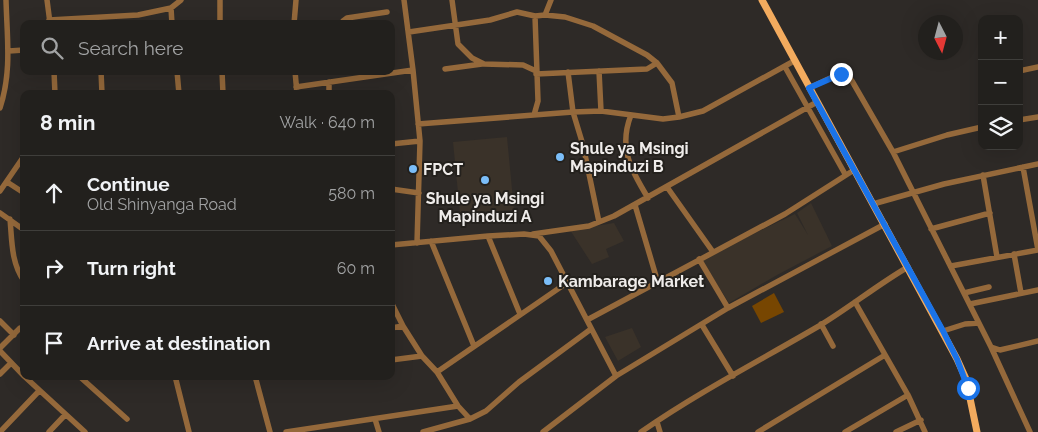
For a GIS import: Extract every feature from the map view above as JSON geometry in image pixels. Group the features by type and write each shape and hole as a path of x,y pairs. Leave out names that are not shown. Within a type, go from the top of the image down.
{"main road":[{"path":"762,0 943,331 966,379 977,432"}],"street":[{"path":"0,108 8,69 9,51 3,27 6,0"},
{"path":"47,0 50,20"},
{"path":"66,20 97,16 138,15 171,8 181,0"},
{"path":"220,0 220,20"},
{"path":"294,20 295,0"},
{"path":"404,0 414,70 420,141 417,242"},
{"path":"452,0 458,44 472,58 484,64"},
{"path":"545,15 551,0"},
{"path":"171,8 172,20"},
{"path":"344,20 387,12"},
{"path":"409,32 490,20 518,12 535,16 565,17 593,26 647,55 657,63 672,83 676,95 679,118"},
{"path":"97,16 98,20"},
{"path":"534,115 538,101 535,16"},
{"path":"9,51 20,50"},
{"path":"418,124 601,111 664,119 679,118 703,111 794,61"},
{"path":"445,69 484,64 524,66 536,72 568,72 647,69 657,63"},
{"path":"785,67 846,174"},
{"path":"1023,70 1038,67"},
{"path":"0,69 8,69"},
{"path":"395,73 414,70"},
{"path":"600,71 601,111"},
{"path":"568,72 573,112 583,145 599,222"},
{"path":"809,88 839,74 846,74 852,81 893,152 930,229 951,266 1030,432"},
{"path":"54,75 55,90"},
{"path":"101,75 102,90"},
{"path":"177,75 179,90"},
{"path":"222,75 223,90"},
{"path":"295,75 297,90 329,82 378,75"},
{"path":"341,75 341,80"},
{"path":"329,82 329,90"},
{"path":"395,245 533,234 589,226 648,198 817,102"},
{"path":"631,115 625,135 626,154 637,180 648,198"},
{"path":"1023,119 1038,117"},
{"path":"893,152 947,135 978,129"},
{"path":"395,144 420,141"},
{"path":"0,191 20,162"},
{"path":"873,204 983,175 1038,164"},
{"path":"951,266 1038,250 1023,167"},
{"path":"587,320 785,214 854,170"},
{"path":"983,175 997,257"},
{"path":"7,182 20,190"},
{"path":"667,187 713,252"},
{"path":"395,190 419,193"},
{"path":"1030,204 1038,202"},
{"path":"635,205 658,283"},
{"path":"0,213 20,227"},
{"path":"930,229 990,213"},
{"path":"10,219 13,258 20,273"},
{"path":"543,432 616,376 728,308 885,224"},
{"path":"533,234 539,236 544,242 568,282 616,376"},
{"path":"488,236 520,314"},
{"path":"431,241 474,346"},
{"path":"1014,254 1021,293"},
{"path":"699,259 728,308"},
{"path":"641,432 821,324 877,285 908,267"},
{"path":"437,372 568,282"},
{"path":"964,293 989,287"},
{"path":"970,304 1038,290"},
{"path":"855,302 908,395 925,432"},
{"path":"395,310 422,356 437,372 458,406 470,419"},
{"path":"0,321 14,335"},
{"path":"821,324 833,346"},
{"path":"943,331 965,324 979,324"},
{"path":"702,325 733,376"},
{"path":"395,327 403,326"},
{"path":"20,328 0,349 20,372"},
{"path":"423,432 470,419 486,411 519,382 591,329"},
{"path":"991,347 1000,350 1038,341"},
{"path":"758,432 885,355"},
{"path":"395,359 422,356"},
{"path":"0,374 11,364"},
{"path":"28,380 85,432"},
{"path":"83,380 127,419"},
{"path":"176,380 188,432"},
{"path":"256,380 270,432"},
{"path":"0,432 39,391"},
{"path":"845,432 908,395"},
{"path":"286,432 323,429 458,406"},
{"path":"49,432 65,415"},
{"path":"375,419 379,432"},
{"path":"896,432 921,420"},
{"path":"657,422 660,432"}],"shaded area":[{"path":"507,137 514,210 460,213 453,142"},
{"path":"811,203 832,246 729,303 701,259 795,214 808,235 797,213"},
{"path":"614,223 624,241 606,249 609,257 592,264 570,230"},
{"path":"774,293 784,312 761,323 752,306"},
{"path":"632,328 641,347 618,361 605,337"}],"place":[{"name":"Shule ya Msingi Mapinduzi B","path":"560,157"},
{"name":"FPCT","path":"413,169"},
{"name":"Shule ya Msingi Mapinduzi A","path":"485,180"},
{"name":"Kambarage Market","path":"548,281"}],"route":[{"path":"841,74 809,88 943,331 963,371 968,388"}]}
